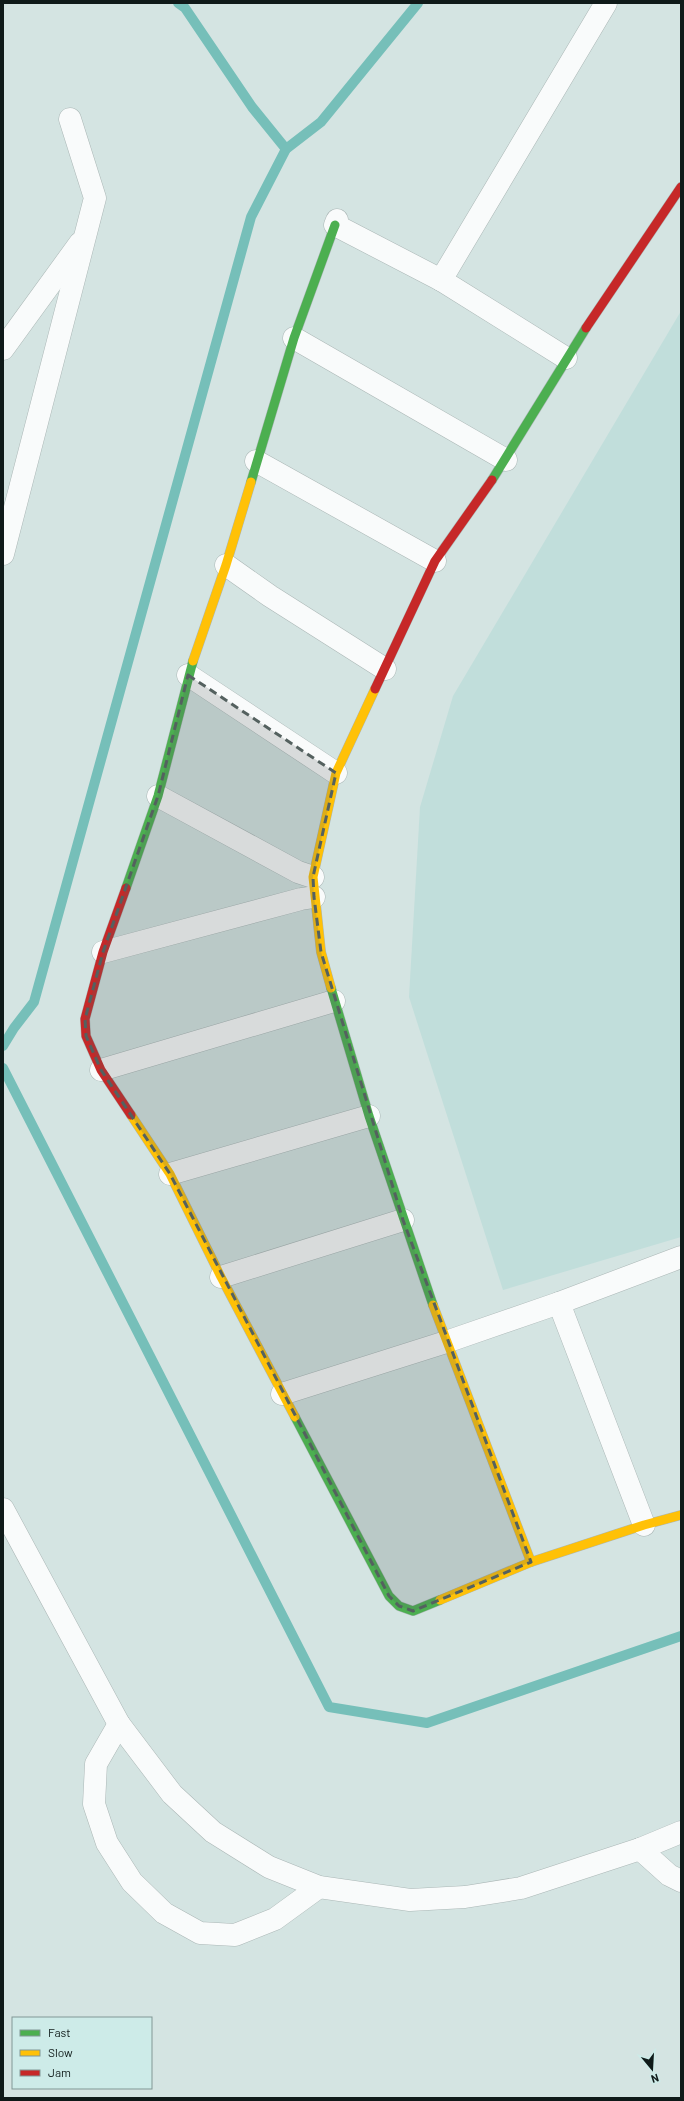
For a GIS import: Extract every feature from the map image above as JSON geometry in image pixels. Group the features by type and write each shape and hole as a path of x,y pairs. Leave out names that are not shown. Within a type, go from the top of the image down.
{"street":[{"path":"441,280 606,3"},
{"path":"3,554 10,499 87,234 95,198 70,119"},
{"path":"531,1562 446,1342 403,1220 369,1116 353,1057 334,1001 321,952 313,887 336,772 435,561 506,460 566,358 681,187"},
{"path":"566,358 441,280 336,222 294,338 226,565 188,675 158,796 103,952 85,1019 86,1036 101,1070 170,1174 221,1277 389,1596 399,1606 413,1611 531,1562 644,1525 681,1515"},
{"path":"3,348 87,234"},
{"path":"294,338 506,460"},
{"path":"256,461 435,561"},
{"path":"226,565 270,596 385,669"},
{"path":"188,675 336,772"},
{"path":"158,796 298,872 313,887"},
{"path":"103,952 301,899 313,887"},
{"path":"101,1070 334,1001"},
{"path":"170,1174 369,1116"},
{"path":"221,1277 403,1220"},
{"path":"282,1394 446,1342 559,1303 681,1257"},
{"path":"559,1303 644,1525"},
{"path":"3,1509 119,1724 172,1794 213,1832 269,1867 319,1887 410,1900 465,1897 521,1888 640,1849 681,1832"},
{"path":"119,1724 96,1764 94,1804 108,1843 132,1882 164,1913 200,1933 235,1935 275,1920 319,1887"},
{"path":"640,1849 669,1875 681,1881"}],"highlighted area":[{"path":"188,675 336,773 313,877 321,952 403,1220 531,1562 413,1611 399,1606 389,1596 170,1174 101,1070 86,1036 85,1019 103,952 158,796"}],"shaded area":[{"path":"681,311 681,1237 503,1290 409,997 420,807 453,696"}],"waterway":[{"path":"178,3 185,8 252,107 286,149"},
{"path":"3,1046 14,1028 34,1002 251,217 286,149 321,122 418,3"},
{"path":"3,1068 329,1707 427,1723 681,1636"}],"traffic: fast":[{"path":"251,482 294,338 335,225"},
{"path":"492,480 586,328"},
{"path":"126,888 158,796 193,661"},
{"path":"331,988 369,1116 433,1305"},
{"path":"295,1417 389,1596 399,1606 413,1611 440,1600"}],"traffic: slow":[{"path":"193,661 226,565 251,482"},
{"path":"331,988 321,952 313,877 336,773 375,689"},
{"path":"131,1115 170,1174 221,1277 295,1417"},
{"path":"433,1305 531,1562"},
{"path":"440,1600 531,1562 644,1525 681,1515"}],"traffic: jam":[{"path":"586,328 681,187"},
{"path":"375,689 435,561 492,480"},
{"path":"126,888 103,952 85,1019 86,1036 101,1070 131,1115"}]}
